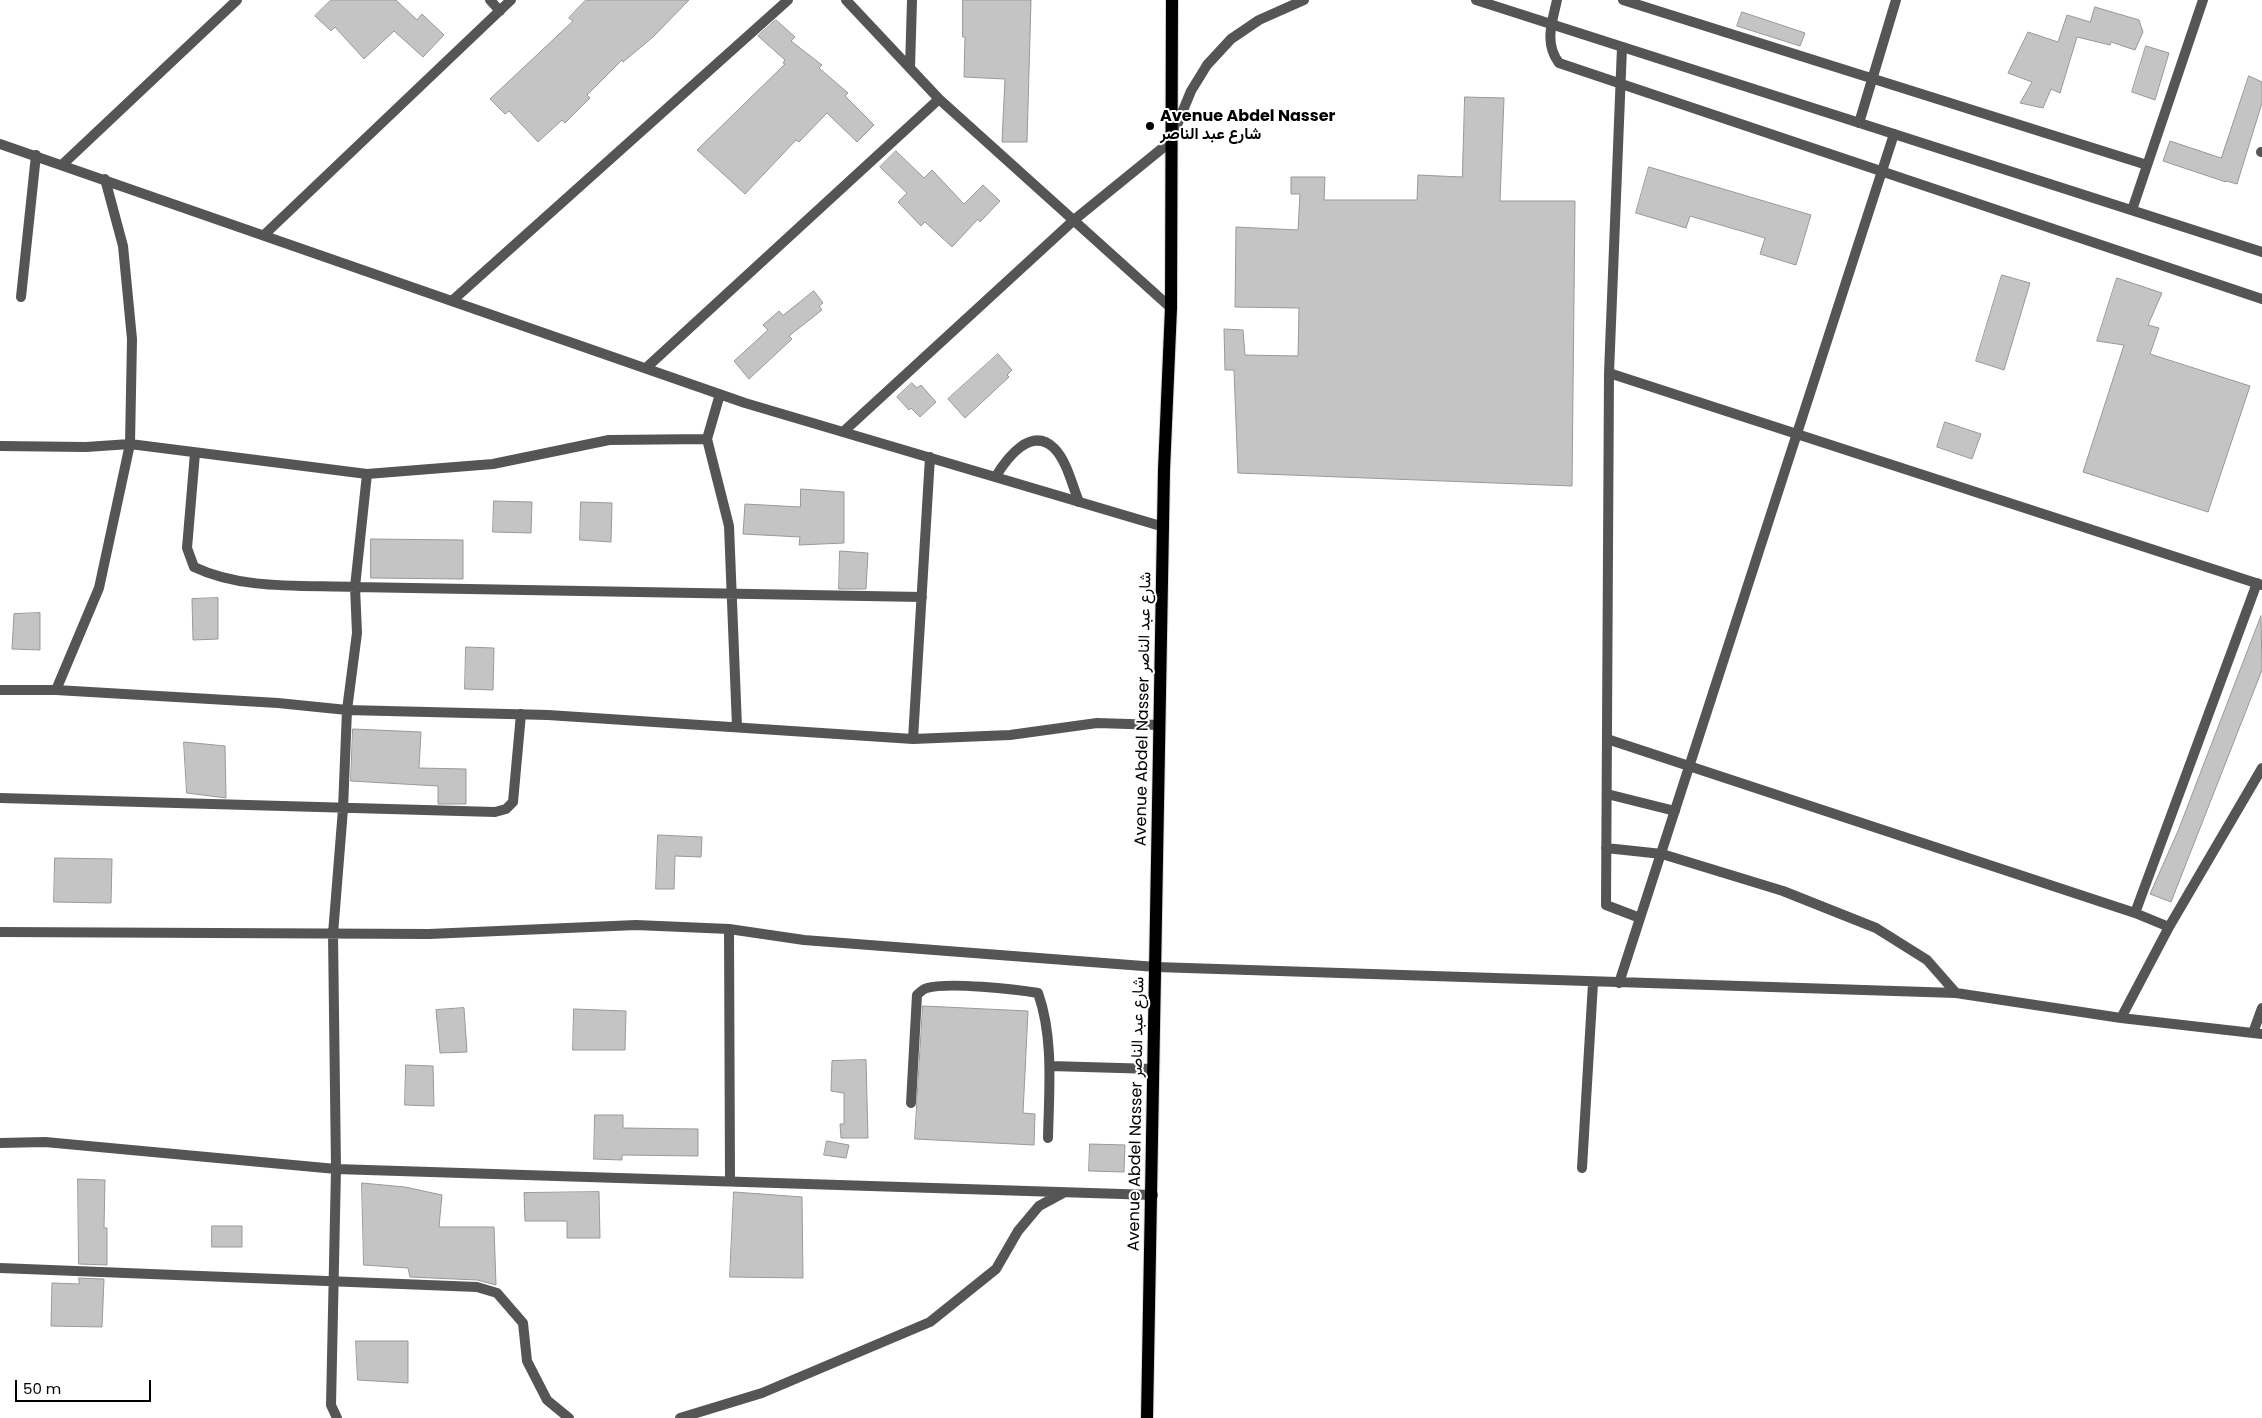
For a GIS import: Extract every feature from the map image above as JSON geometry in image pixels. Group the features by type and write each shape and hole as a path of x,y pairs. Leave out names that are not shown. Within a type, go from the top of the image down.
{"main road":[{"name":"Avenue Abdel Nasser شارع عبد الناصر","path":"1147,1418 1153,1195 1164,528 1171,308 1170,142 1172,0"}],"street":[{"path":"63,164 237,0"},
{"path":"490,0 500,10"},
{"path":"264,235 511,0"},
{"path":"453,300 788,0"},
{"path":"846,0 939,99 1171,308"},
{"path":"910,68 912,0"},
{"path":"843,432 1074,220 1170,142 1191,91 1207,65 1231,39 1259,20 1304,0"},
{"path":"1476,0 2262,252"},
{"path":"1558,0 1551,24 1549,44 1559,64 2262,299"},
{"path":"1623,0 2147,165"},
{"path":"1859,123 1896,0"},
{"path":"2132,210 2203,0"},
{"path":"1622,47 1609,373 1606,905 1640,918"},
{"path":"646,368 939,99"},
{"path":"1619,983 1894,134"},
{"path":"0,144 63,164 720,394 1164,528"},
{"path":"21,297 36,155"},
{"path":"56,690 99,588 130,444 132,339 125,265 123,246 104,179"},
{"path":"1609,373 2260,584 2136,913"},
{"path":"720,394 707,438 729,526 737,727"},
{"path":"0,446 86,447 130,444 367,474 493,464 609,440 707,438"},
{"path":"996,476 1015,450 1031,441 1043,442 1053,448 1063,461 1079,502"},
{"path":"195,452 187,548 194,567 214,576 265,584 355,587 922,597"},
{"path":"913,740 930,457"},
{"path":"337,1418 331,1405 336,1281 333,934 347,710 357,633 355,587 367,474"},
{"path":"0,690 56,690 278,703 347,710 521,714 913,740 1010,735 1097,724 1160,725"},
{"path":"0,798 495,812 506,809 513,802 521,714"},
{"path":"1607,739 2136,913 2169,927"},
{"path":"2121,1018 2169,927 2262,768"},
{"path":"1607,794 1675,811"},
{"path":"1606,848 1662,854 1783,891 1876,928 1927,960 1956,993"},
{"path":"0,932 429,934 636,925 729,929 804,940 1156,967 1956,993 2121,1018 2258,1034 2262,1008"},
{"path":"729,929 730,1181"},
{"path":"1582,1168 1593,982"},
{"path":"911,1103 917,995 925,988 962,987 1021,990 1038,993 1042,1006 1050,1066 1048,1138"},
{"path":"1050,1066 1154,1069"},
{"path":"0,1142 45,1142 336,1169 1153,1195"},
{"path":"680,1418 762,1393 930,1322 996,1269 1018,1231 1039,1206 1064,1192"},
{"path":"0,1268 477,1287 497,1292 523,1323 528,1361 547,1400 569,1418"}],"building":[{"path":"331,0 396,0 417,20 422,14 444,35 423,57 394,31 364,59 335,27 331,31 315,16"},
{"path":"586,0 689,0 653,37 623,62 622,60 587,95 590,98 565,123 562,120 538,142 509,111 505,114 490,99 573,21 569,18"},
{"path":"963,0 1031,0 1027,142 1002,142 1005,79 964,77 965,37 963,37"},
{"path":"2095,7 2139,20 2143,32 2135,50 2111,42 2110,45 2077,37 2060,93 2051,89 2043,108 2020,103 2032,82 2008,73 2028,32 2058,42 2067,15 2090,22"},
{"path":"1742,12 1805,33 1800,46 1737,26"},
{"path":"776,20 795,37 791,41 822,65 819,68 848,93 845,96 874,125 857,142 827,113 799,142 796,140 745,194 697,150 785,64 783,63 785,60 758,36"},
{"path":"2146,46 2169,53 2155,100 2132,92"},
{"path":"2249,76 2262,82 2262,103 2237,184 2163,161 2170,141 2221,158"},
{"path":"1465,97 1504,98 1500,201 1575,201 1572,486 1238,473 1234,370 1225,370 1224,329 1243,330 1245,355 1298,356 1299,308 1235,307 1236,227 1298,230 1300,194 1291,194 1291,177 1325,177 1324,200 1417,200 1418,175 1462,177"},
{"path":"896,151 924,178 932,170 964,204 983,185 1000,201 980,222 978,219 952,247 925,222 921,226 898,202 907,193 880,167"},
{"path":"1649,167 1811,215 1796,265 1760,254 1765,238 1690,216 1686,228 1636,213"},
{"path":"2002,275 2030,283 2004,370 1976,361"},
{"path":"2117,278 2162,293 2148,325 2159,328 2150,354 2250,386 2208,512 2083,472 2124,345 2097,341"},
{"path":"814,291 823,303 819,306 822,310 789,336 792,339 749,379 734,361 768,330 763,325 779,311 783,315"},
{"path":"998,354 1012,370 1007,375 1009,377 965,418 948,399"},
{"path":"912,383 917,388 921,385 936,402 920,417 911,408 909,410 897,397"},
{"path":"1945,422 1981,434 1972,459 1937,447"},
{"path":"801,489 844,492 844,543 799,545 800,537 743,534 745,504 800,507"},
{"path":"494,501 532,502 531,533 493,532"},
{"path":"581,502 612,503 611,542 580,540"},
{"path":"371,539 463,540 463,579 371,578"},
{"path":"840,551 868,553 866,589 839,589"},
{"path":"218,598 218,639 193,640 192,599"},
{"path":"40,613 40,650 12,649 14,614"},
{"path":"2261,616 2262,670 2171,902 2150,894 2178,831"},
{"path":"466,647 494,648 493,690 465,689"},
{"path":"353,729 421,732 419,768 466,769 466,804 438,804 438,786 351,781"},
{"path":"184,742 225,746 226,798 187,793"},
{"path":"658,835 702,837 701,857 675,856 674,889 656,889"},
{"path":"55,858 112,859 111,903 54,902"},
{"path":"923,1006 1028,1011 1023,1113 1035,1114 1034,1145 915,1139"},
{"path":"464,1008 467,1052 440,1053 436,1010"},
{"path":"574,1009 626,1011 625,1050 573,1050"},
{"path":"866,1060 868,1138 841,1138 840,1124 844,1124 844,1093 831,1091 832,1061"},
{"path":"406,1065 433,1066 434,1106 405,1105"},
{"path":"595,1115 623,1115 623,1128 698,1129 698,1156 622,1155 622,1160 594,1159"},
{"path":"827,1141 849,1145 846,1158 824,1155"},
{"path":"1090,1144 1125,1145 1124,1172 1089,1171"},
{"path":"78,1179 105,1180 104,1228 107,1228 107,1265 79,1264"},
{"path":"362,1183 405,1187 442,1195 439,1227 494,1227 496,1285 477,1280 410,1277 408,1268 364,1265"},
{"path":"599,1192 600,1238 567,1238 567,1221 525,1221 524,1193"},
{"path":"734,1192 802,1197 803,1278 730,1277"},
{"path":"212,1226 242,1226 242,1247 212,1247"},
{"path":"79,1278 104,1279 102,1327 51,1326 52,1283 79,1284"},
{"path":"356,1341 408,1341 408,1383 358,1380"}],"place":[{"name":"Avenue Abdel Nasser شارع عبد الناصر","path":"1150,126"}]}
